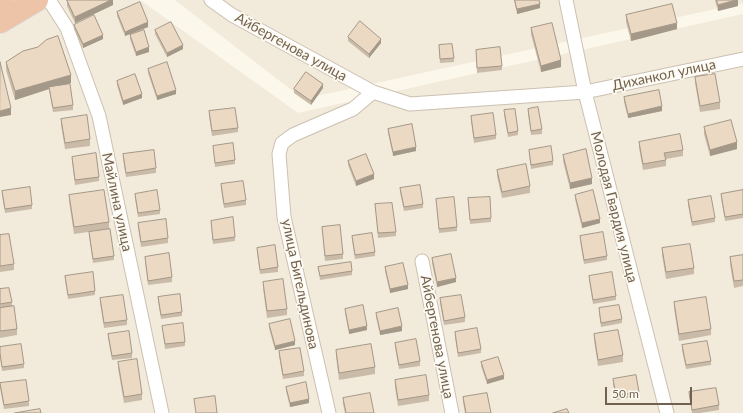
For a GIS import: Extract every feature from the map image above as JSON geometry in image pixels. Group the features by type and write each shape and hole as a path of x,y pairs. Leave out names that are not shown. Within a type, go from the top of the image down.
{"highway":[{"path":"0,22 37,0"}],"street":[{"name":"Майлина улица","path":"49,0 66,28 99,116 162,413"},
{"name":"Айбергенова улица","path":"211,0 232,15 373,92 410,104 585,92"},
{"name":"Молодая Гвардия улица","path":"566,0 585,92 667,413"},
{"name":"Диханкол улица","path":"585,92 743,59"},
{"name":"улица Бигельдинова","path":"329,413 284,217 279,154 282,144 293,135 354,109 373,92"},
{"name":"Айбергенова улица","path":"422,261 452,413"}],"shaded area":[{"path":"51,0 140,0 298,113 743,14 743,413 0,413 0,35"},
{"path":"175,0 743,0 743,3 303,99"}],"building":[{"path":"67,0 111,0 75,17"},
{"path":"515,0 539,0 540,4 517,9"},
{"path":"717,0 736,0 718,5"},
{"path":"140,2 148,22 125,32 117,12"},
{"path":"672,4 677,23 631,34 626,15"},
{"path":"94,15 103,35 83,44 74,25"},
{"path":"360,21 381,39 369,54 348,37"},
{"path":"171,22 183,45 167,53 155,30"},
{"path":"552,23 561,60 541,66 531,28"},
{"path":"144,30 149,47 136,52 130,35"},
{"path":"58,36 71,75 15,91 6,62 23,51 38,47 46,40"},
{"path":"452,44 454,58 440,59 439,45"},
{"path":"500,47 502,66 477,68 476,50"},
{"path":"0,62 11,108 0,111"},
{"path":"167,62 176,90 157,96 148,69"},
{"path":"306,72 323,84 311,101 294,89"},
{"path":"135,74 142,94 123,101 117,81"},
{"path":"715,74 720,102 700,106 695,77"},
{"path":"70,84 73,105 53,108 49,87"},
{"path":"659,90 662,106 628,114 624,97"},
{"path":"538,107 542,129 531,131 528,109"},
{"path":"235,108 238,128 212,131 209,111"},
{"path":"515,109 518,131 508,133 504,110"},
{"path":"493,113 496,135 474,138 471,116"},
{"path":"87,115 90,139 65,143 61,119"},
{"path":"731,120 737,142 710,150 704,127"},
{"path":"412,124 416,147 393,152 388,129"},
{"path":"680,134 683,150 664,153 666,160 643,164 639,142"},
{"path":"233,143 235,160 215,163 213,146"},
{"path":"551,146 553,161 531,165 529,150"},
{"path":"586,149 592,178 570,183 563,155"},
{"path":"154,150 156,168 126,173 123,154"},
{"path":"96,153 99,177 75,180 72,157"},
{"path":"366,154 374,174 356,181 348,161"},
{"path":"526,164 530,186 502,192 497,170"},
{"path":"243,181 246,200 224,204 221,184"},
{"path":"420,185 423,204 404,207 400,188"},
{"path":"30,187 32,205 5,209 2,191"},
{"path":"104,190 109,222 74,227 69,195"},
{"path":"157,190 160,210 138,213 135,194"},
{"path":"593,190 600,219 582,223 575,195"},
{"path":"743,190 743,214 725,217 721,194"},
{"path":"711,196 715,218 692,222 688,200"},
{"path":"454,197 457,227 439,229 436,199"},
{"path":"490,197 491,218 470,220 468,198"},
{"path":"392,203 396,232 378,233 375,204"},
{"path":"233,217 235,237 213,240 211,221"},
{"path":"166,219 168,238 141,242 138,223"},
{"path":"340,225 343,254 325,256 322,227"},
{"path":"110,229 114,256 93,259 89,232"},
{"path":"603,232 607,256 584,260 580,236"},
{"path":"372,233 375,252 355,255 352,236"},
{"path":"9,234 14,264 0,266 0,235"},
{"path":"690,244 694,268 666,272 662,248"},
{"path":"275,245 278,267 260,270 257,248"},
{"path":"169,253 172,277 148,281 145,257"},
{"path":"451,254 456,278 437,282 432,258"},
{"path":"743,255 743,280 734,281 730,257"},
{"path":"351,262 352,271 320,276 318,267"},
{"path":"403,263 408,285 390,289 385,267"},
{"path":"93,272 95,291 68,295 65,276"},
{"path":"612,272 616,296 593,300 589,276"},
{"path":"283,279 287,309 267,311 263,282"},
{"path":"9,288 12,302 0,304 0,289"},
{"path":"180,294 182,312 161,315 158,297"},
{"path":"123,295 127,320 104,323 100,298"},
{"path":"461,295 465,317 444,321 440,298"},
{"path":"706,297 711,329 679,334 674,302"},
{"path":"363,305 367,326 349,330 345,309"},
{"path":"619,305 622,319 601,323 599,308"},
{"path":"14,306 17,329 0,331 0,308"},
{"path":"398,308 402,326 380,331 376,313"},
{"path":"290,319 295,341 275,346 269,324"},
{"path":"183,323 185,342 165,344 162,326"},
{"path":"477,328 481,349 458,353 455,332"},
{"path":"618,330 623,355 598,360 594,334"},
{"path":"129,331 132,353 112,356 108,334"},
{"path":"416,339 420,361 399,365 395,343"},
{"path":"707,341 711,361 686,365 682,345"},
{"path":"21,344 24,364 2,367 0,347"},
{"path":"371,344 375,367 339,373 336,350"},
{"path":"300,348 304,371 283,375 279,351"},
{"path":"498,357 504,375 487,380 481,362"},
{"path":"137,359 142,394 124,397 118,362"},
{"path":"426,375 429,395 398,400 395,380"},
{"path":"636,375 639,392 616,395 613,379"},
{"path":"26,380 29,401 4,405 0,383"},
{"path":"306,382 309,399 290,403 286,387"},
{"path":"716,388 719,405 692,410 689,392"},
{"path":"370,393 374,413 346,413 343,398"},
{"path":"487,393 491,413 466,413 463,397"},
{"path":"215,396 217,413 196,413 194,399"},
{"path":"40,409 41,413 15,413"},
{"path":"567,409 569,413 553,413"}]}
